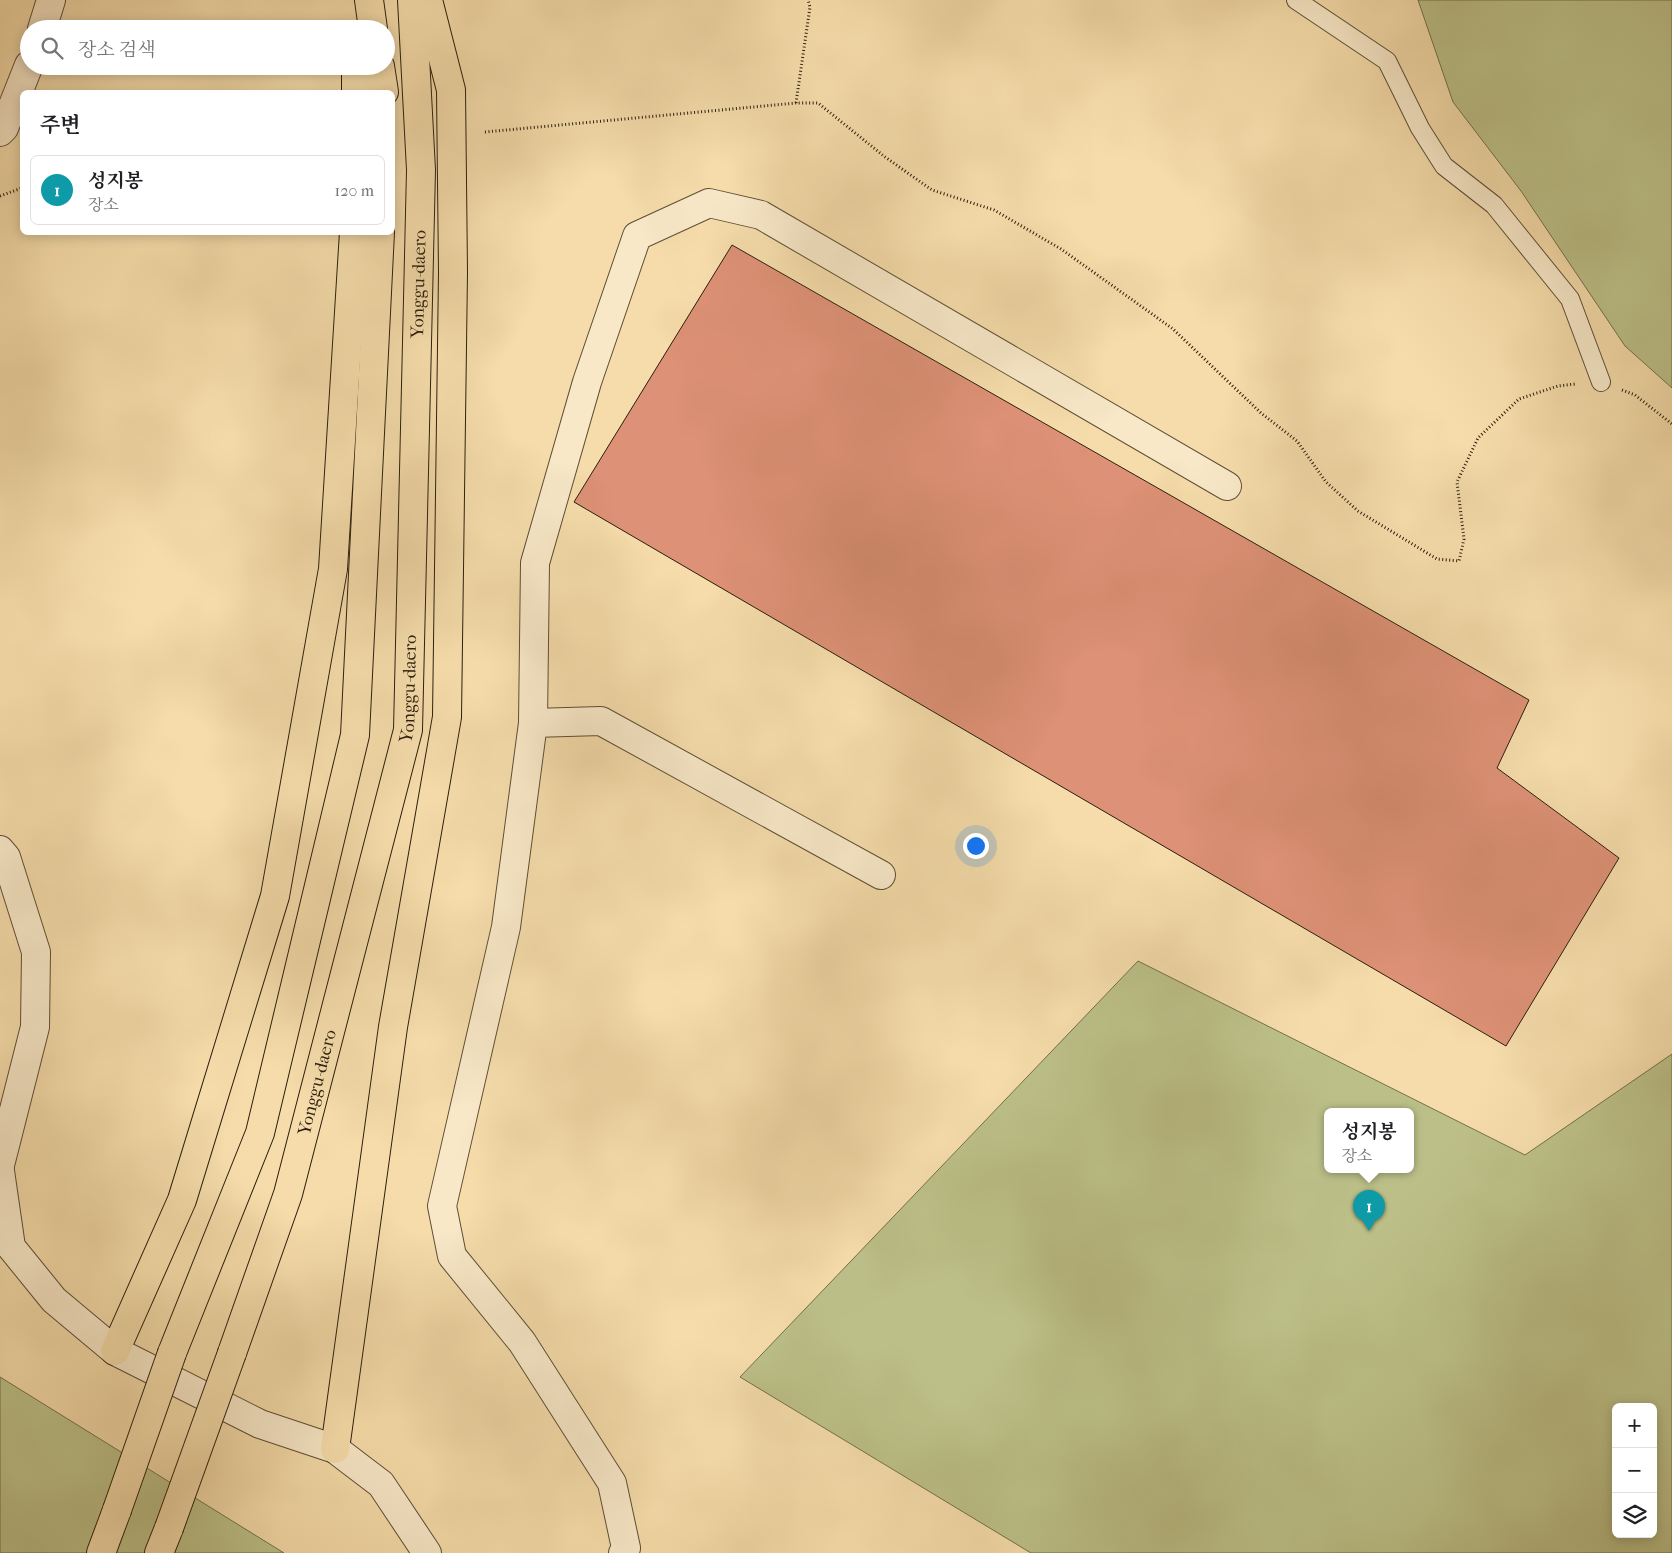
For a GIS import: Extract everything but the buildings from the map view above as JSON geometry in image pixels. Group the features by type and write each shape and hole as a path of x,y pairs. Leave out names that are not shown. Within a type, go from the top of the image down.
{"highway":[{"path":"355,0 356,20"},
{"path":"369,0 372,20"},
{"name":"Yonggu-daero","path":"160,1553 288,1194 408,730 421,170 412,0"},
{"path":"335,1449 393,1026 447,717 453,272 451,90 428,0"},
{"path":"356,75 356,90"},
{"path":"381,75 384,90"},
{"path":"115,1351 182,1200 275,896 333,569 354,235"},
{"path":"101,1553 172,1353 260,1133 355,735 380,235"}],"street":[{"path":"45,20 51,0"},
{"path":"0,132 4,128 25,75"},
{"path":"623,1553 626,1548 612,1483 522,1342 452,1256 442,1206 506,927 533,723 535,563 587,382 638,236 709,203 761,215 1227,486"},
{"path":"533,723 601,720 881,875"},
{"path":"0,850 6,857 36,952 35,1026 0,1165"},
{"path":"0,1171 11,1247 54,1300 115,1351 260,1424 335,1449 381,1484 427,1553"}],"lane":[{"path":"1296,0 1387,61 1420,128 1444,166 1494,205 1570,299 1601,382"}],"path":[{"path":"796,103 810,7 808,0"},
{"path":"485,132 796,103 818,103 885,157 932,190 994,210 1061,249 1173,329 1261,412 1297,442 1326,482 1358,511 1437,559 1459,561 1464,539 1457,482 1478,438 1519,399 1558,386 1601,382 1635,396 1672,424"},
{"path":"0,196 20,189"}],"green space":[{"path":"1418,0 1672,0 1672,388 1625,346 1521,191 1453,102"},
{"path":"1138,961 1525,1155 1672,1054 1672,1553 1031,1553 740,1377"},
{"path":"0,1377 284,1553 0,1553"}],"place":[{"name":"성지봉","path":"1369,1231"}]}
